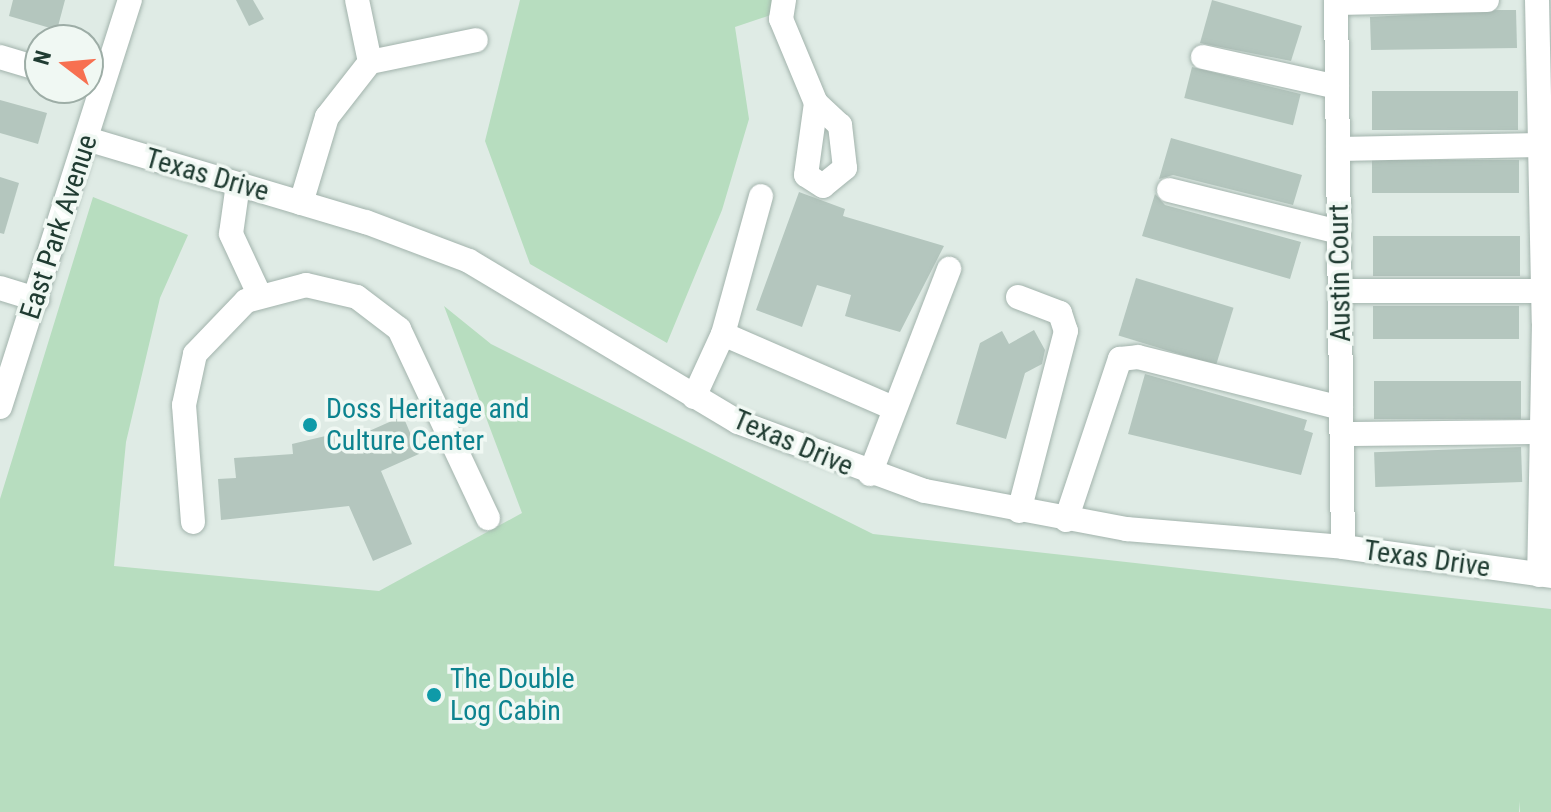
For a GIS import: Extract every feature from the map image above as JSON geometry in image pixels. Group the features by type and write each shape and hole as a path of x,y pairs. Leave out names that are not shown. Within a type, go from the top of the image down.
{"street":[{"name":"East Park Avenue","path":"104,66 130,0"},
{"path":"357,0 370,62"},
{"path":"784,0 781,19 816,103"},
{"path":"1336,2 1487,0"},
{"path":"1537,0 1545,575"},
{"name":"Austin Court","path":"1336,2 1343,547"},
{"path":"301,203 327,117 370,62 476,40"},
{"path":"0,57 24,64"},
{"path":"1203,57 1337,87"},
{"name":"East Park Avenue","path":"0,407 87,139 93,104"},
{"name":"Texas Drive","path":"87,139 301,203 469,261 694,397 870,474 1066,520 1343,547 1545,575"},
{"path":"1338,149 1541,145"},
{"path":"238,184 231,234 259,294"},
{"path":"1169,190 1339,232"},
{"path":"694,397 723,334 761,196"},
{"path":"870,474 891,407 949,269"},
{"path":"193,522 188,374 213,327 259,294 327,287 392,321 488,518"},
{"path":"0,288 37,299"},
{"path":"1340,291 1543,291"},
{"path":"1018,297 1060,313 1066,331 1019,511"},
{"path":"723,334 891,407"},
{"path":"1066,520 1120,359 1138,357 1341,408"},
{"path":"1342,434 1543,432"}],"green space":[{"path":"520,0 775,0 771,15 735,27 749,119 722,210 667,343 530,264 485,141"},
{"path":"93,197 188,235 160,298 126,442 114,566 379,591 522,513 444,306 491,344 873,534 1551,609 1551,812 1520,812 1519,801 1519,812 0,812 0,499"}],"building":[{"path":"13,0 65,0 59,24 36,24 9,16"},
{"path":"236,0 253,0 264,19 249,26"},
{"path":"1212,0 1302,26 1291,61 1200,43"},
{"path":"1516,10 1517,48 1371,50 1370,17"},
{"path":"1192,67 1301,94 1293,125 1184,98"},
{"path":"1372,91 1518,91 1518,130 1372,130"},
{"path":"0,100 47,113 38,144 0,133"},
{"path":"1171,138 1302,175 1293,205 1173,175 1159,179"},
{"path":"1372,160 1519,160 1519,193 1372,193"},
{"path":"0,177 19,183 4,234 0,233"},
{"path":"799,192 845,209 843,216 944,246 900,332 845,316 851,295 817,285 802,327 756,310"},
{"path":"1155,194 1165,205 1301,242 1290,279 1142,236"},
{"path":"1373,236 1520,236 1520,276 1373,276"},
{"path":"1136,278 1234,308 1216,365 1118,335"},
{"path":"1373,306 1519,306 1519,339 1373,339"},
{"path":"1034,330 1045,350 1042,364 1025,373 1006,439 956,424 980,343 1002,331 1009,344"},
{"path":"1145,374 1307,420 1304,430 1313,433 1301,475 1128,434"},
{"path":"1374,381 1521,381 1521,419 1374,419"},
{"path":"403,416 419,454 381,471 412,544 373,561 349,506 221,520 218,479 236,478 234,458 293,454 292,444 338,433 342,443"},
{"path":"1521,447 1522,482 1375,487 1374,452"}],"place":[{"name":"Doss Heritage and Culture Center","path":"310,425"},
{"name":"The Double Log Cabin","path":"434,695"}]}
